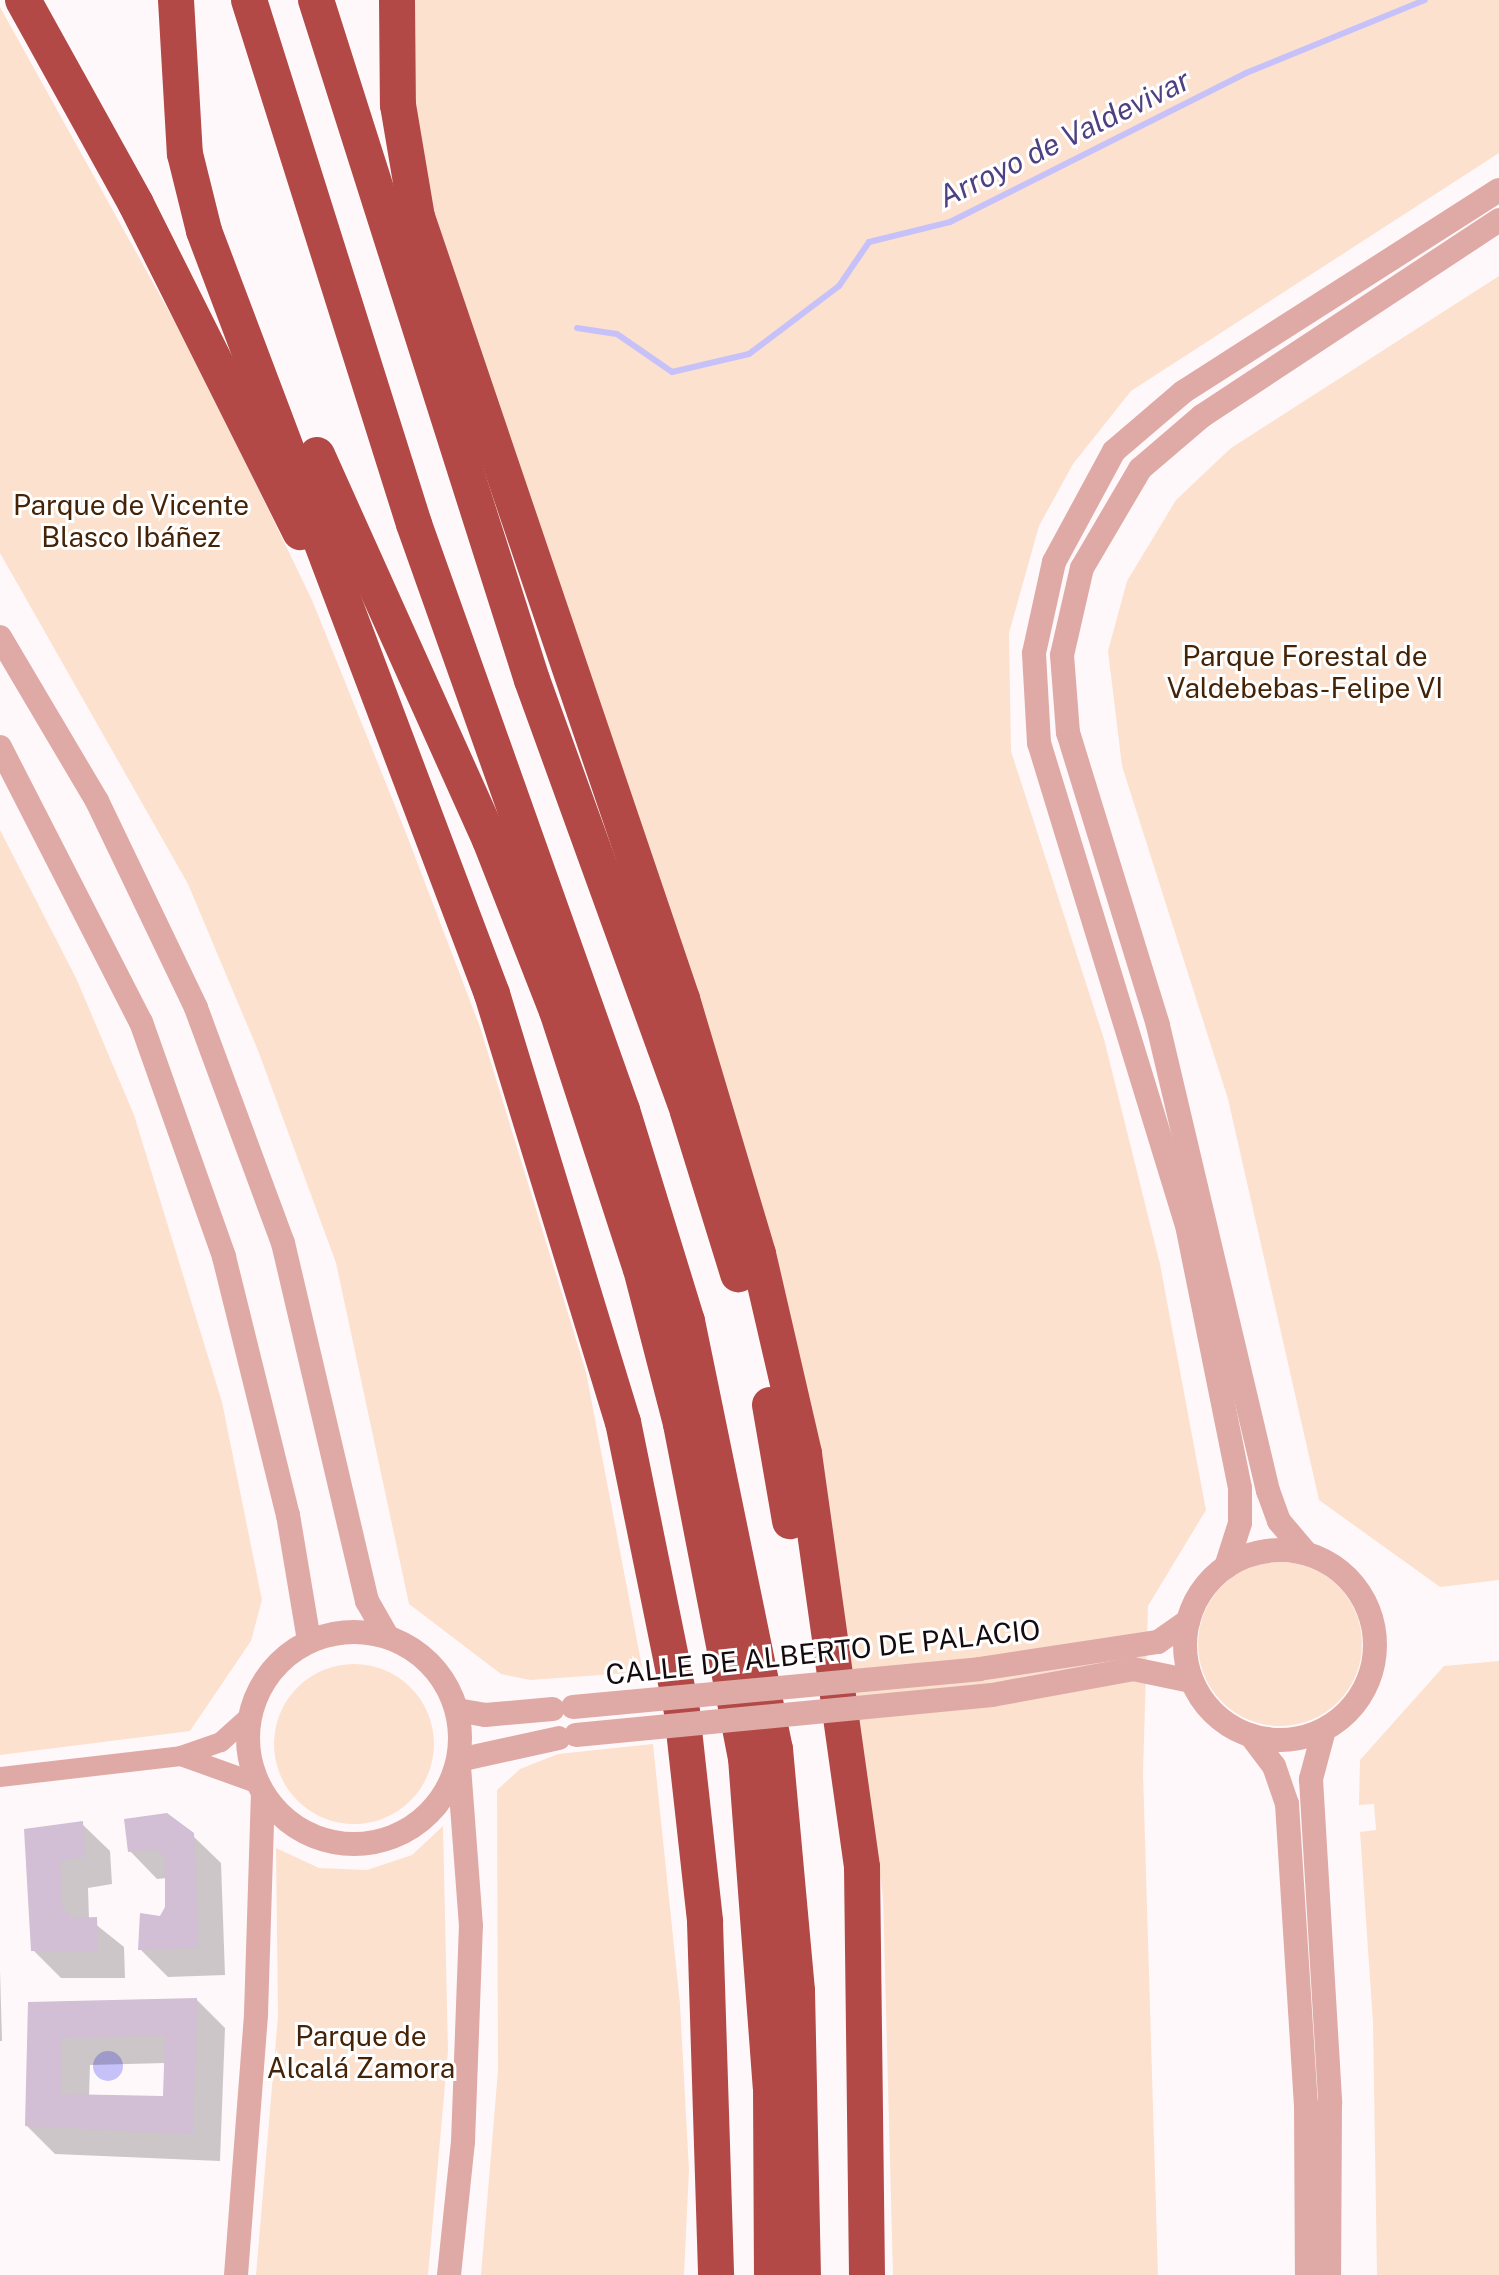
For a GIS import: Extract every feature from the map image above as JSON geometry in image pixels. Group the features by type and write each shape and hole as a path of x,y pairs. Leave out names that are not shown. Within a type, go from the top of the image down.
{"highway":[{"path":"23,0 67,78 293,517 430,830"},
{"path":"34,0 67,78"},
{"path":"176,0 182,100 204,231 430,830 582,1273 655,1567 682,1712 705,1922 716,2275"},
{"path":"225,0 282,171 353,331"},
{"path":"249,0 466,679 622,1110 687,1321 720,1459 778,1778 797,1991 803,2275"},
{"path":"316,0 532,680 688,1112 758,1337 828,1739 860,1993"},
{"path":"397,0 398,105 417,217 682,999 776,1329 804,1454 862,1867 860,1993 867,2275"},
{"path":"182,100 241,296 490,840 562,1026 641,1269 684,1439 746,1758 771,2087 772,2275"}],"street":[{"path":"1307,2275 1306,2103 1287,1804 1274,1766 1252,1737 1206,1706 1191,1681 1188,1621 1226,1567 1240,1523 1240,1488 1191,1244 1134,1036 1039,743 1034,653 1054,562 1114,451 1183,392 1499,190"},
{"path":"1252,1737 1277,1741 1324,1730 1365,1691 1376,1635 1354,1583 1306,1553 1279,1521 1268,1491 1162,1040 1068,733 1062,655 1082,568 1140,469 1202,416 1499,220"},
{"path":"0,637 97,801 196,1008 283,1243 367,1601 387,1636"},
{"path":"0,747 141,1022 224,1257 288,1515 309,1641"},
{"path":"1226,1567 1251,1554 1306,1553"},
{"name":"CALLE DE ALBERTO DE PALACIO","path":"457,1710 485,1715 979,1669 1158,1642 1188,1621"},
{"path":"0,1777 181,1756 221,1742 248,1718 281,1659 309,1641 360,1631 387,1636 431,1664 457,1710 471,1926 463,2142 449,2275"},
{"name":"CALLE DE ALBERTO DE PALACIO","path":"458,1761 568,1736 992,1695 1133,1669 1191,1681"},
{"path":"236,2275 256,2014 259,1789 248,1718"},
{"path":"1324,1730 1311,1779 1330,2103 1329,2275"},
{"path":"181,1756 259,1789 303,1832 329,1842 371,1843 410,1829 432,1811 458,1761"}],"green space":[{"path":"409,0 1499,0 1499,153 1131,391 1073,464 1039,526 1009,633 1011,751 1104,1039 1160,1264 1206,1510 1148,1606 1143,1772 1158,2275 893,2275 883,1897 832,1540 447,279 413,102"},
{"name":"Parque de Vicente Blasco Ibáñez","path":"0,7 197,362 312,600 406,833 480,1027 586,1372 643,1672 530,1680 501,1674 409,1604 336,1263 259,1053 188,884 0,553"},
{"name":"Parque Forestal de Valdebebas-Felipe VI","path":"1499,276 1499,1580 1440,1587 1319,1500 1228,1099 1122,766 1108,651 1127,581 1176,500 1231,448"},
{"path":"0,830 77,980 134,1115 222,1402 262,1600 251,1641 190,1731 0,1755"},
{"path":"1280,1562 1312,1568 1338,1586 1356,1612 1362,1644 1356,1676 1338,1702 1312,1720 1280,1726 1248,1720 1222,1702 1204,1676 1198,1644 1204,1612 1222,1586 1248,1568"},
{"path":"1499,1661 1499,2275 1377,2275 1373,2023 1360,1832 1376,1830 1374,1804 1359,1805 1360,1760 1444,1666"},
{"path":"354,1664 385,1670 411,1687 428,1713 434,1744 428,1775 411,1801 385,1818 354,1824 323,1818 297,1801 280,1775 274,1744 280,1713 297,1687 323,1670"},
{"path":"653,1744 680,2004 689,2170 684,2275 481,2275 498,2070 497,1790 520,1769 558,1754"},
{"name":"Parque de Alcalá Zamora","path":"443,1826 448,2051 428,2275 256,2275 278,2016 276,1848 319,1868 367,1870 412,1855"}],"shaded area":[{"path":"108,2051 119,2055 123,2066 119,2077 108,2081 97,2077 93,2066 97,2055"}],"building":[{"path":"167,1813 194,1833 198,1948 138,1950 140,1913 160,1916 165,1907 165,1856 155,1849 128,1852 124,1819"},
{"path":"83,1821 85,1857 60,1860 62,1907 71,1918 97,1917 98,1951 31,1951 24,1829"},
{"path":"197,1998 193,2134 25,2126 28,2002","holes":["165,2035 163,2096 61,2094 62,2038"]}],"waterway":[{"name":"Arroyo de Valdevivar","path":"577,328 617,334 672,372 749,354 839,286 869,242 950,222 1246,73 1425,0"}]}
